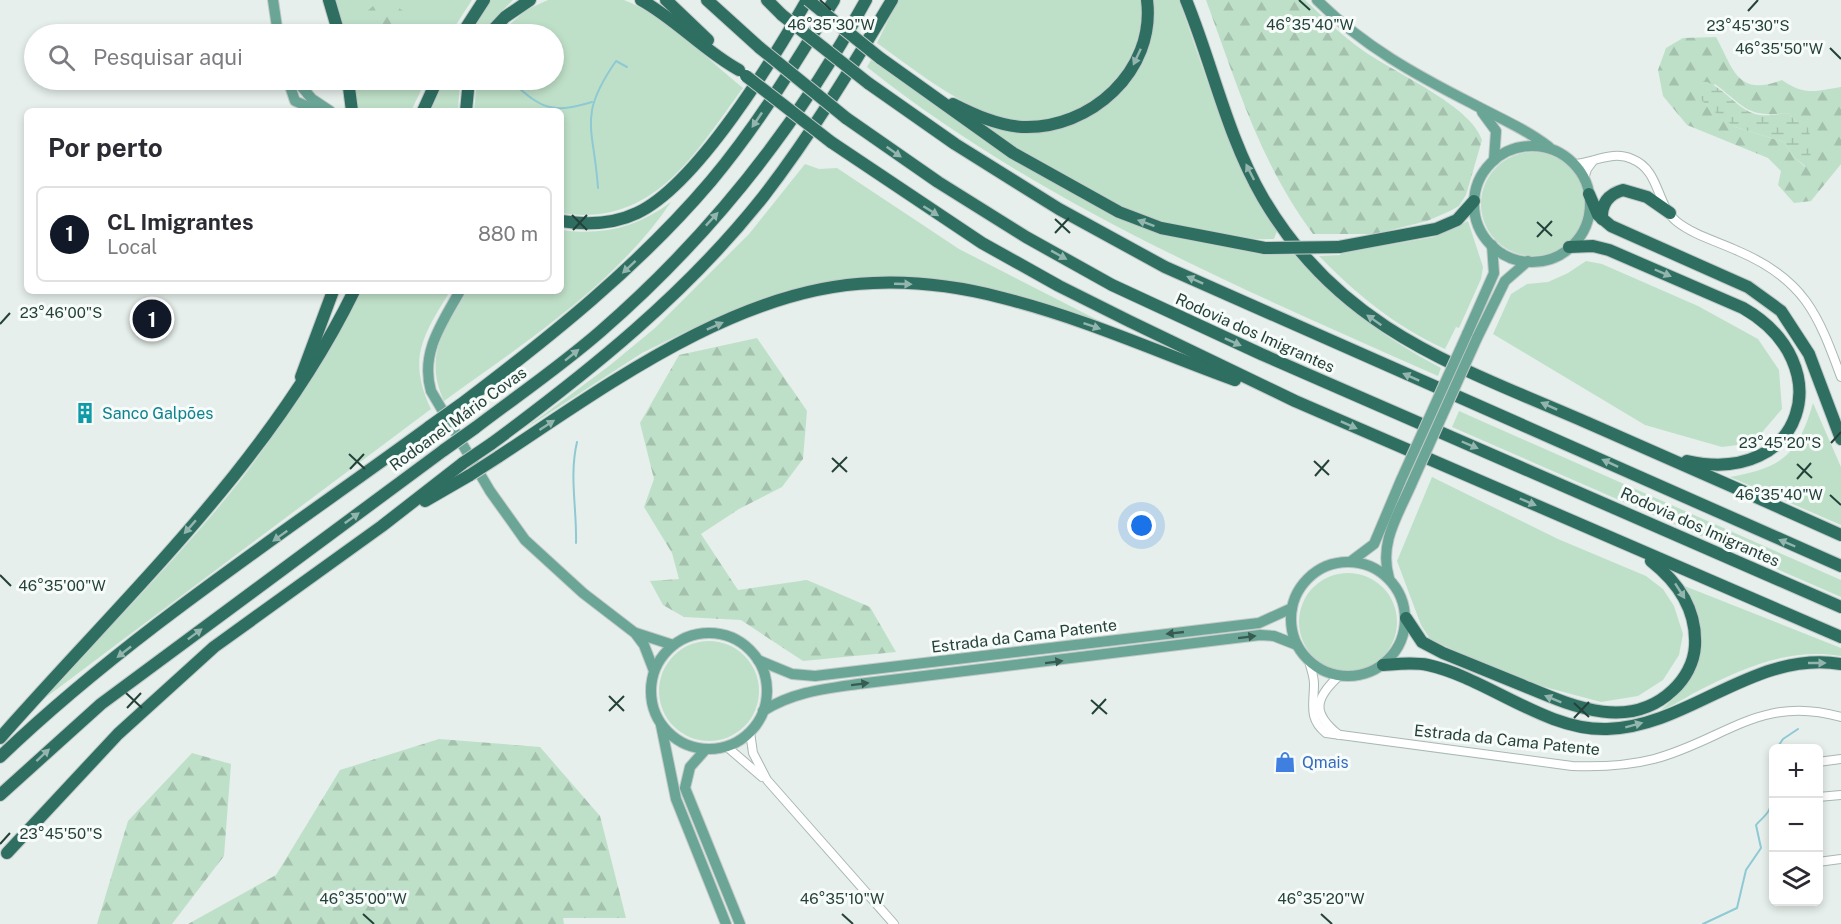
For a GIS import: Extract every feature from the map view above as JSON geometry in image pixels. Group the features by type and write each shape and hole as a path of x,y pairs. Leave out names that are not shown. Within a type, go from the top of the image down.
{"highway":[{"path":"329,0 336,24"},
{"path":"468,24 484,0"},
{"path":"498,24 530,0"},
{"path":"641,0 665,15 718,58 743,73"},
{"path":"666,0 743,73 831,142 924,206 1049,281 1295,401 1841,637"},
{"name":"Rodovia dos Imigrantes","path":"706,0 760,48 846,118 938,182 1026,237 1112,285 1240,345 1841,607"},
{"name":"Rodovia dos Imigrantes","path":"767,0 782,15 868,83 955,144 1059,209 1165,267 1841,566"},
{"path":"564,221 596,223 623,219 665,195 698,160 738,108 808,0 880,58 1013,153 1119,212 1171,230 1265,248 1339,247 1436,229 1456,220 1474,201"},
{"name":"Rodoanel Mário Covas","path":"0,757 76,690 151,631 460,405 592,301 680,216 746,136 834,0"},
{"name":"Rodoanel Mário Covas","path":"0,795 100,704 475,428 601,331 642,293 720,211 790,123 866,0"},
{"path":"7,853 118,734 214,647 491,444 611,352 647,320 726,239 798,150 892,0"},
{"path":"913,81 969,112 995,122 1013,126 1042,126 1071,119 1102,101 1118,87 1134,65 1146,33 1147,0"},
{"path":"1186,1 1242,156 1263,198 1289,238 1337,289 1375,321 1431,354 1841,535"},
{"path":"350,90 352,105"},
{"path":"424,108 432,90"},
{"path":"466,108 468,90"},
{"path":"1602,219 1601,210 1606,200 1623,190 1647,197 1670,213"},
{"path":"1589,194 1602,219 1611,226 1748,287 1781,311 1809,354 1841,439"},
{"path":"1569,247 1593,246 1609,250 1743,308 1776,331 1791,351 1800,372 1803,392 1799,412 1791,428 1772,450 1755,459 1730,466 1707,465 1660,455"},
{"path":"382,526 470,475 698,333 792,297 820,290 872,283 961,289 1005,298 1102,329 1295,401"},
{"path":"296,391 332,294"},
{"path":"0,738 228,483 296,391 322,351 352,294"},
{"path":"1406,618 1422,642 1464,662 1588,711 1608,714 1631,712 1659,700 1680,684 1695,651 1696,631 1691,611 1674,582 1639,550"},
{"path":"1383,665 1410,663 1441,669 1563,722 1605,729 1627,727 1658,718 1771,670 1805,663 1841,664"}],"main road":[{"path":"273,0 277,24"},
{"path":"1317,0 1357,36 1386,56 1529,133 1554,150 1574,164 1584,179 1589,194 1586,223 1569,247 1546,259 1528,261 1508,256 1492,245 1478,225 1474,201 1479,181 1494,160 1520,147 1540,146 1554,150"},
{"path":"291,90 293,98 301,105 310,108"},
{"path":"304,90 312,99"},
{"path":"293,98 303,96 326,108"},
{"path":"1472,104 1491,121 1496,131 1494,160"},
{"path":"1350,562 1374,544 1406,483 1472,336 1494,273 1492,245"},
{"path":"1472,336 1505,281 1528,261"},
{"path":"458,294 440,326 431,349 427,373 431,391 498,502 525,540 582,593 635,633 644,645 654,671"},
{"path":"1389,579 1371,566 1350,562 1330,565 1313,574 1300,589 1292,608 1291,626 1297,645 1309,661 1323,671 1339,676 1354,676 1383,665 1399,644 1406,618 1401,597 1389,579 1385,564 1386,546 1406,483"},
{"name":"Estrada da Cama Patente","path":"758,660 792,674 815,676 1259,623 1292,608"},
{"path":"635,633 673,645"},
{"path":"661,725 681,742 706,749 726,746 750,732 763,711 767,685 758,660 742,643 719,633 695,634 673,645 662,656 654,671 650,692 661,725 676,799 726,924"},
{"name":"Estrada da Cama Patente","path":"763,711 802,692 858,684 1260,635 1274,636 1297,645"},
{"path":"706,749 690,767 685,788 740,924"}],"street":[{"path":"1574,164 1620,156 1636,160 1655,179 1670,213 1688,228 1772,267 1796,287 1819,320 1841,378"},
{"path":"1584,179 1587,169 1594,161"},
{"name":"Estrada da Cama Patente","path":"1309,661 1314,682 1312,701 1314,717 1326,733 1572,766 1599,767 1655,759 1765,714 1788,709 1841,717"},
{"path":"1339,676 1327,686 1319,703 1323,721 1339,735"},
{"path":"750,732 753,753 767,780"},
{"path":"726,746 767,780 894,924"},
{"path":"1823,761 1841,759"},
{"path":"1823,797 1841,795"},
{"path":"1823,861 1841,859"}],"green space":[{"path":"334,0 472,0 456,24 341,24"},
{"path":"490,0 513,0 489,24 474,24"},
{"path":"548,0 624,0 640,7 671,27 743,88 689,160 647,197 622,209 594,215 564,213 564,108 474,108 476,90 564,90 564,24 510,24 526,10"},
{"path":"898,0 1141,0 1140,26 1129,61 1105,90 1075,111 1045,120 1016,120 987,112 958,99 877,43"},
{"path":"1151,0 1179,0 1233,148 1277,231 1274,239 1231,237 1188,229 1147,217 1068,180 958,111 1052,129 1131,76"},
{"path":"1206,0 1305,0 1361,49 1429,90 1463,114 1475,127 1482,140 1466,195 1459,206 1427,221 1375,234 1313,234 1294,206 1264,150 1239,92"},
{"path":"381,1 387,2 404,12 415,24 360,24 364,15"},
{"path":"1716,37 1733,70 1746,83 1767,84 1782,80 1797,88 1810,91 1841,87 1841,164 1811,201 1794,203 1778,185 1781,171 1768,158 1687,125 1663,96 1658,70 1666,48 1683,38","holes":["1715,84 1747,109 1764,114 1788,113 1797,122 1805,167 1794,157 1784,142 1735,127 1702,101"]},
{"path":"871,60 999,149 1102,209 1274,254 1295,255 1328,289 1381,332 1441,368 1438,376 1215,275 1142,240 1071,201 1001,160 933,116 867,67"},
{"path":"1704,81 1719,88 1738,105 1752,113 1767,115 1788,113 1797,122 1807,122 1813,148 1806,167 1794,157 1784,142 1735,127 1702,101 1696,86"},
{"path":"355,90 421,90 412,108 358,108"},
{"path":"438,90 459,90 458,108 430,108"},
{"path":"1533,152 1553,156 1570,167 1581,184 1585,204 1581,224 1570,241 1553,252 1533,256 1513,252 1496,241 1485,224 1481,204 1485,184 1496,167 1513,156"},
{"path":"805,164 819,169 837,168 959,249 1121,332 1036,303 873,278 830,281 785,291 691,329 642,353 523,430 609,366 655,328 749,234"},
{"path":"671,202 623,260 596,286 536,334 444,401 438,385 436,356 439,343 465,294 564,294 564,230 591,232 619,228 658,211"},
{"path":"1468,221 1483,267 1481,279 1459,328 1456,327 1445,349 1393,320 1347,283 1319,256 1340,255 1434,237"},
{"path":"1586,261 1602,264 1698,306 1758,339 1779,370 1782,409 1753,443 1722,447 1645,425 1493,334 1511,294 1527,284 1548,282"},
{"path":"357,294 448,294 432,321 421,348 419,361 424,391 431,409 41,701 170,563 243,477 305,386"},
{"path":"757,338 807,411 803,459 782,487 739,509 701,534 738,590 807,580 870,607 896,652 803,661 741,620 684,617 663,605 650,581 679,579 672,553 644,507 654,479 640,423 679,355"},
{"path":"1813,403 1841,467 1841,525 1730,477 1763,469 1785,456 1801,435"},
{"path":"1459,411 1841,580 1841,597 1452,427"},
{"path":"1432,477 1558,539 1646,576 1663,589 1674,606 1683,634 1679,655 1663,680 1638,696 1601,702 1541,686 1497,670 1430,639 1421,625 1397,561"},
{"path":"1348,573 1367,577 1382,588 1393,603 1397,622 1393,641 1382,656 1367,667 1348,671 1329,667 1314,656 1303,641 1299,622 1303,603 1314,588 1329,577"},
{"path":"1682,585 1841,648 1841,656 1802,655 1765,662 1729,676 1661,710 1688,682 1701,653 1702,637 1699,621"},
{"path":"709,641 737,649 751,663 759,691 751,719 737,733 709,741 681,733 667,719 659,691 667,663 681,649"},
{"path":"439,739 540,747 600,816 626,918 563,918 564,924 188,924 276,875 340,770"},
{"path":"192,753 231,764 224,856 172,924 97,924 128,821"}],"waterway":[{"path":"598,188 592,136 592,110 596,96 616,61 627,67"},
{"path":"522,90 540,103 557,108"},
{"path":"564,108 592,102"},
{"path":"557,108 564,108"},
{"path":"576,543 573,480 577,442"},
{"path":"1780,744 1798,729"},
{"path":"1703,924 1737,908 1746,870 1761,848 1756,825 1767,814 1772,798"}],"place":[{"name":"CL Imigrantes","path":"152,319"},
{"name":"Sanco Galpões","path":"85,413"},
{"name":"Qmais","path":"1285,762"}]}
